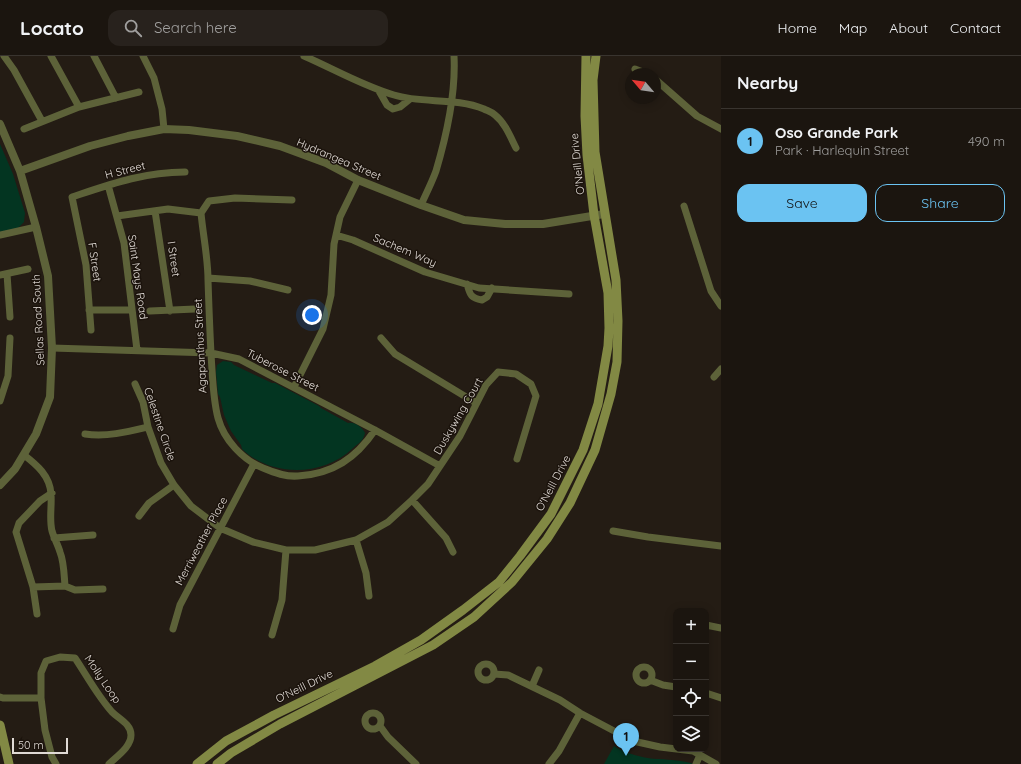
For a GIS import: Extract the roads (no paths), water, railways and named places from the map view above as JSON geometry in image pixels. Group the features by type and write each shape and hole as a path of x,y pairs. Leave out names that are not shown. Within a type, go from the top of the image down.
{"main road":[{"name":"O'Neill Drive","path":"197,764 226,741 274,714 375,666 421,640 499,582 551,514 583,450 598,404 608,346 608,293 594,215 587,155 585,116 586,56"},
{"name":"O'Neill Drive","path":"217,764 280,724 339,695 439,641 474,617 512,582 547,539 570,503 595,450 611,394 617,362 618,321 616,280 594,152 593,80 596,56"},
{"path":"0,725 9,764"}],"street":[{"path":"4,56 14,70 42,121"},
{"path":"51,56 79,107"},
{"path":"94,56 116,98"},
{"path":"142,56 154,78 162,109 164,129"},
{"path":"304,56 379,91 410,99 452,101 474,105 494,114 505,125 516,148"},
{"path":"421,205 435,172 445,139 455,80 454,56"},
{"path":"661,84 697,116 721,129"},
{"path":"379,91 388,106 393,109 400,107 410,99"},
{"path":"24,129 79,107 139,92"},
{"name":"Sellas Road South","path":"0,124 20,171 48,276 52,348 50,397 36,434 15,469 0,485"},
{"name":"Hydrangea Street","path":"20,171 90,146 128,136 164,129 189,130 237,136 280,146 326,163 358,180 464,220 505,224 543,224 604,214"},
{"name":"H Street","path":"72,197 140,176 167,172 185,172"},
{"path":"294,387 323,329 331,295 332,268 340,217 358,180"},
{"name":"Saint Mays Road","path":"108,185 124,244 136,350"},
{"name":"F Street","path":"72,197 86,265 91,330"},
{"path":"116,216 168,209 201,213 209,201 235,198 292,200"},
{"path":"684,206 711,291 721,306"},
{"name":"I Street","path":"155,211 170,311"},
{"name":"Agapanthus Street","path":"201,213 208,278 214,396 218,419 225,435 235,448 254,464 277,474 293,477 308,476 337,467 353,456 366,443 375,430"},
{"path":"0,235 36,227"},
{"name":"Sachem Way","path":"336,235 353,240 425,272 479,288 569,294"},
{"path":"10,317 4,274 28,269"},
{"path":"208,278 250,281 288,290"},
{"path":"467,284 470,295 474,299 482,300 487,297 492,288"},
{"path":"150,311 195,309"},
{"path":"89,310 132,310"},
{"path":"0,398 8,376 10,338"},
{"path":"381,338 395,354 476,403"},
{"name":"Tuberose Street","path":"52,348 211,353 239,360 294,387 440,466"},
{"path":"714,377 721,369"},
{"name":"Duskywing Court","path":"440,466 460,436 486,385 498,372 516,374 531,384 536,396 517,459"},
{"name":"Celestine Circle","path":"135,384 143,402 148,427 161,464 174,485 191,506 220,528 253,542 286,550 315,550 356,540 388,522 428,484 440,466"},
{"path":"85,434 98,436 148,427"},
{"path":"24,454 47,476 52,493 50,514 52,532 61,553 65,586"},
{"name":"Merriweather Place","path":"172,629 180,605 254,464"},
{"path":"139,516 149,503 174,485"},
{"path":"37,614 33,587 16,532 19,523 40,501 52,493"},
{"path":"412,500 446,538 453,552"},
{"path":"613,531 721,546"},
{"path":"54,538 93,535"},
{"path":"356,540 366,573 369,596"},
{"path":"272,635 282,600 286,550"},
{"path":"33,587 65,586 74,590 103,589"},
{"path":"709,626 721,628"},
{"name":"Molly Loop","path":"56,764 52,756 45,730 41,698 41,673 46,660 60,657 75,658 97,694 114,714 127,724 131,734 129,744 109,764"},
{"path":"532,686 539,670"},
{"path":"494,674 508,675 532,686 633,741 660,747 693,751 716,764"},
{"path":"650,680 662,685 673,687"},
{"path":"709,694 721,698"},
{"path":"0,697 41,698"},
{"path":"549,764 559,751 580,713"},
{"path":"380,726 388,737 416,764"},
{"path":"696,764 700,755"}],"place":[{"name":"Oso Grande Park","path":"626,756"}]}
